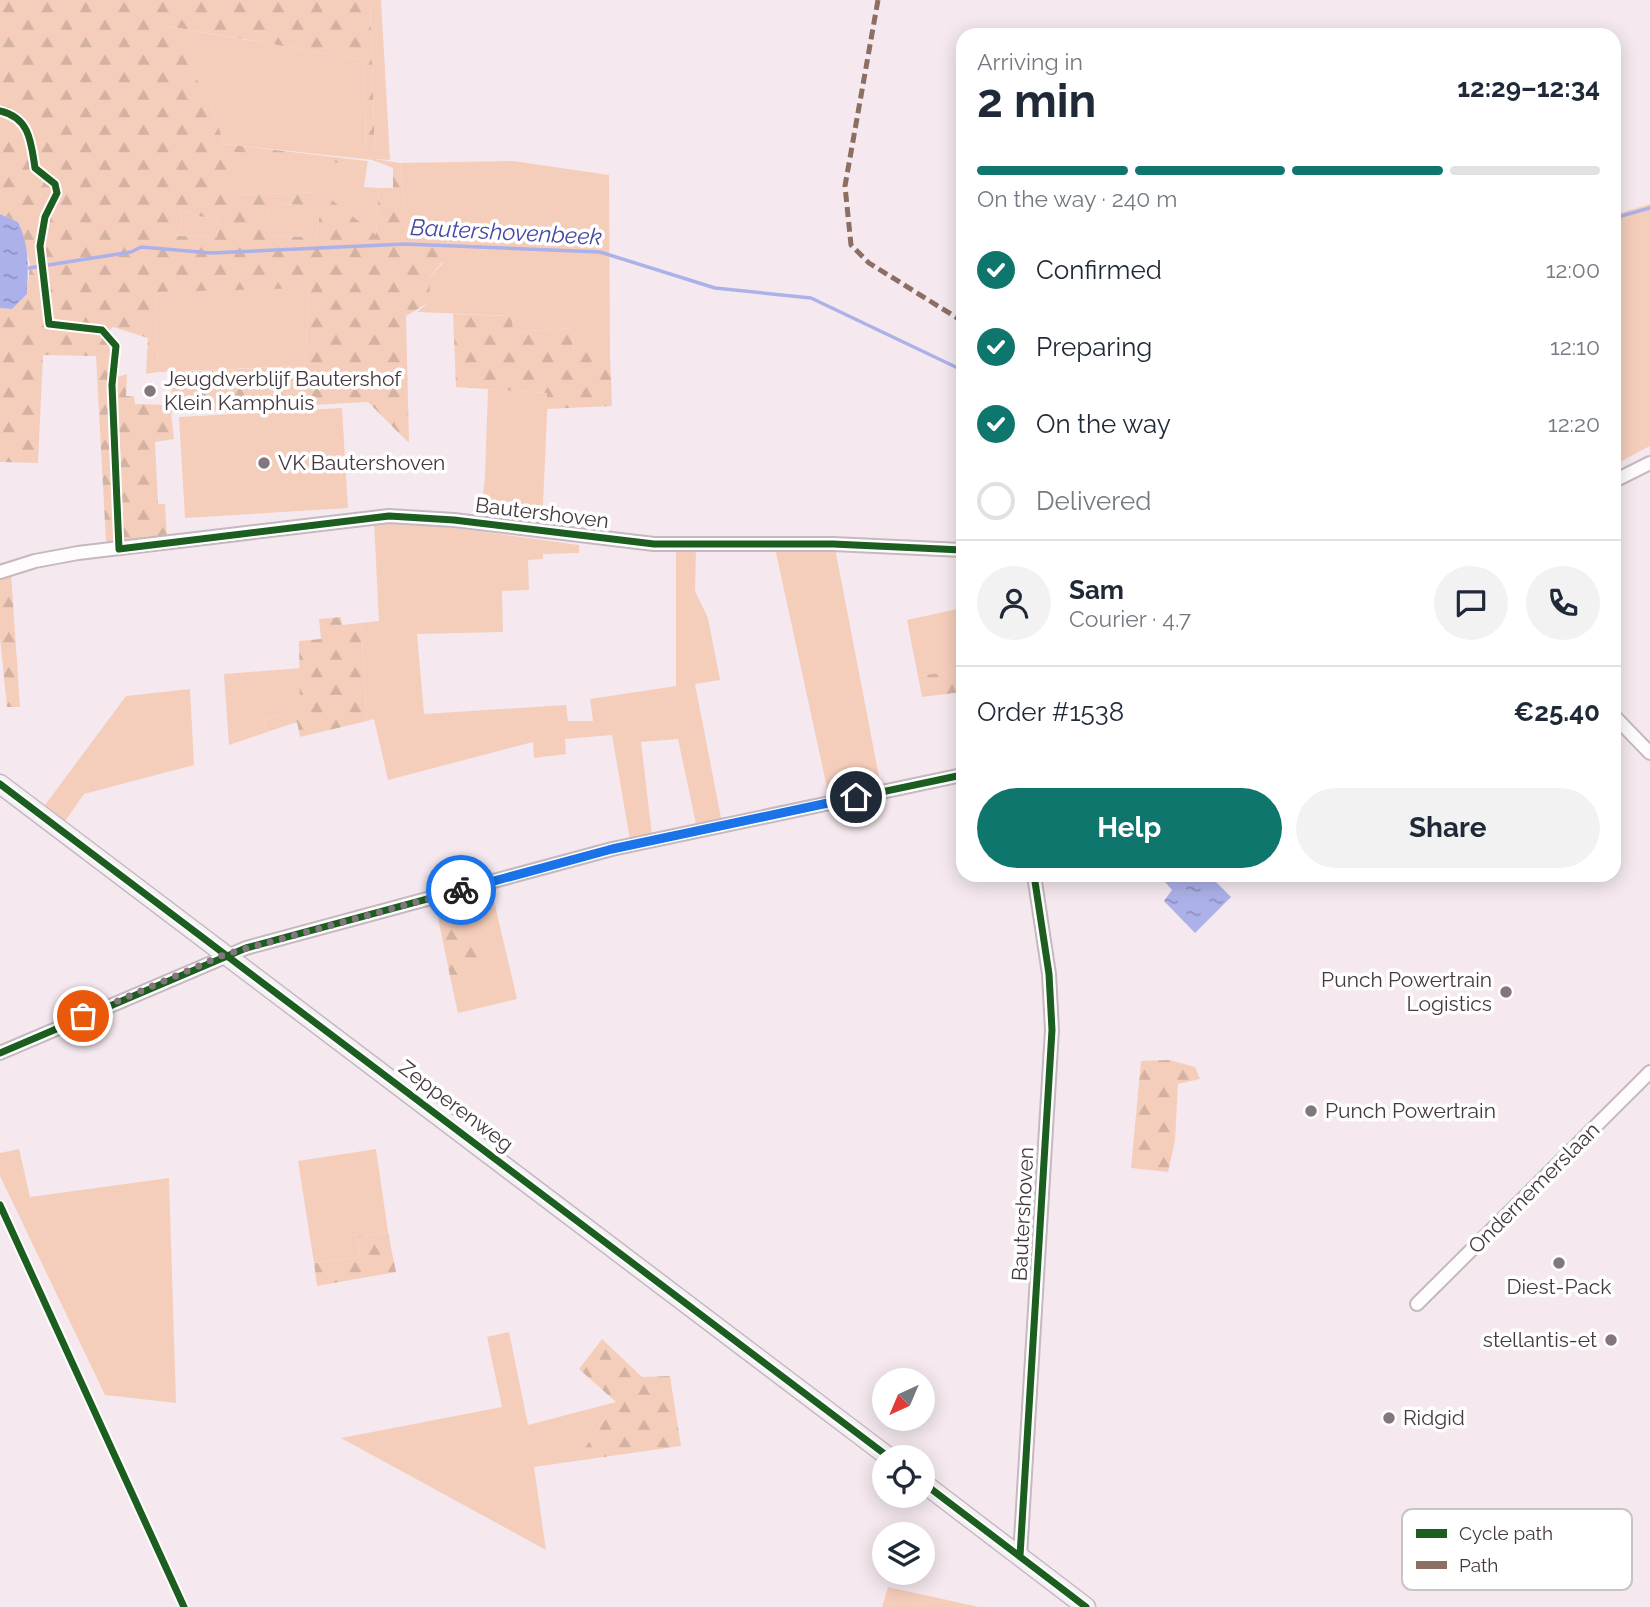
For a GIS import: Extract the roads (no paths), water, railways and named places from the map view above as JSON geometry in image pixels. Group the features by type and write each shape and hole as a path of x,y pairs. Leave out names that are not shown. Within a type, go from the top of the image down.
{"street":[{"path":"1621,478 1650,463"},
{"name":"Bautershoven","path":"0,572 35,561 78,553 389,516 454,520 654,544 833,544 956,550"},
{"path":"1621,723 1650,753"},
{"path":"0,1053 226,954 612,849 956,776"},
{"name":"Zepperenweg","path":"0,784 873,1445"},
{"name":"Bautershoven","path":"1020,1556 1052,1030 1049,974 1035,882"},
{"name":"Ondernemerslaan","path":"1417,1304 1650,1072"},
{"path":"935,1492 1086,1607"}],"water":[{"path":"0,214 18,222 26,249 27,294 12,309 0,308"},
{"path":"1165,882 1216,882 1231,897 1195,933 1164,901 1172,890"}],"waterway":[{"name":"Bautershovenbeek","path":"1621,216 1650,208"},
{"name":"Bautershovenbeek","path":"29,268 131,252 141,247 211,253 405,244 600,252 715,288 811,298 956,367"}],"place":[{"name":"Jeugdverblijf Bautershof Klein Kamphuis","path":"150,391"},
{"name":"VK Bautershoven","path":"264,463"},
{"name":"Punch Powertrain Logistics","path":"1506,992"},
{"name":"Punch Powertrain","path":"1311,1111"},
{"name":"Diest-Pack","path":"1559,1263"},
{"name":"stellantis-et","path":"1611,1340"},
{"name":"Ridgid","path":"1389,1418"}]}
